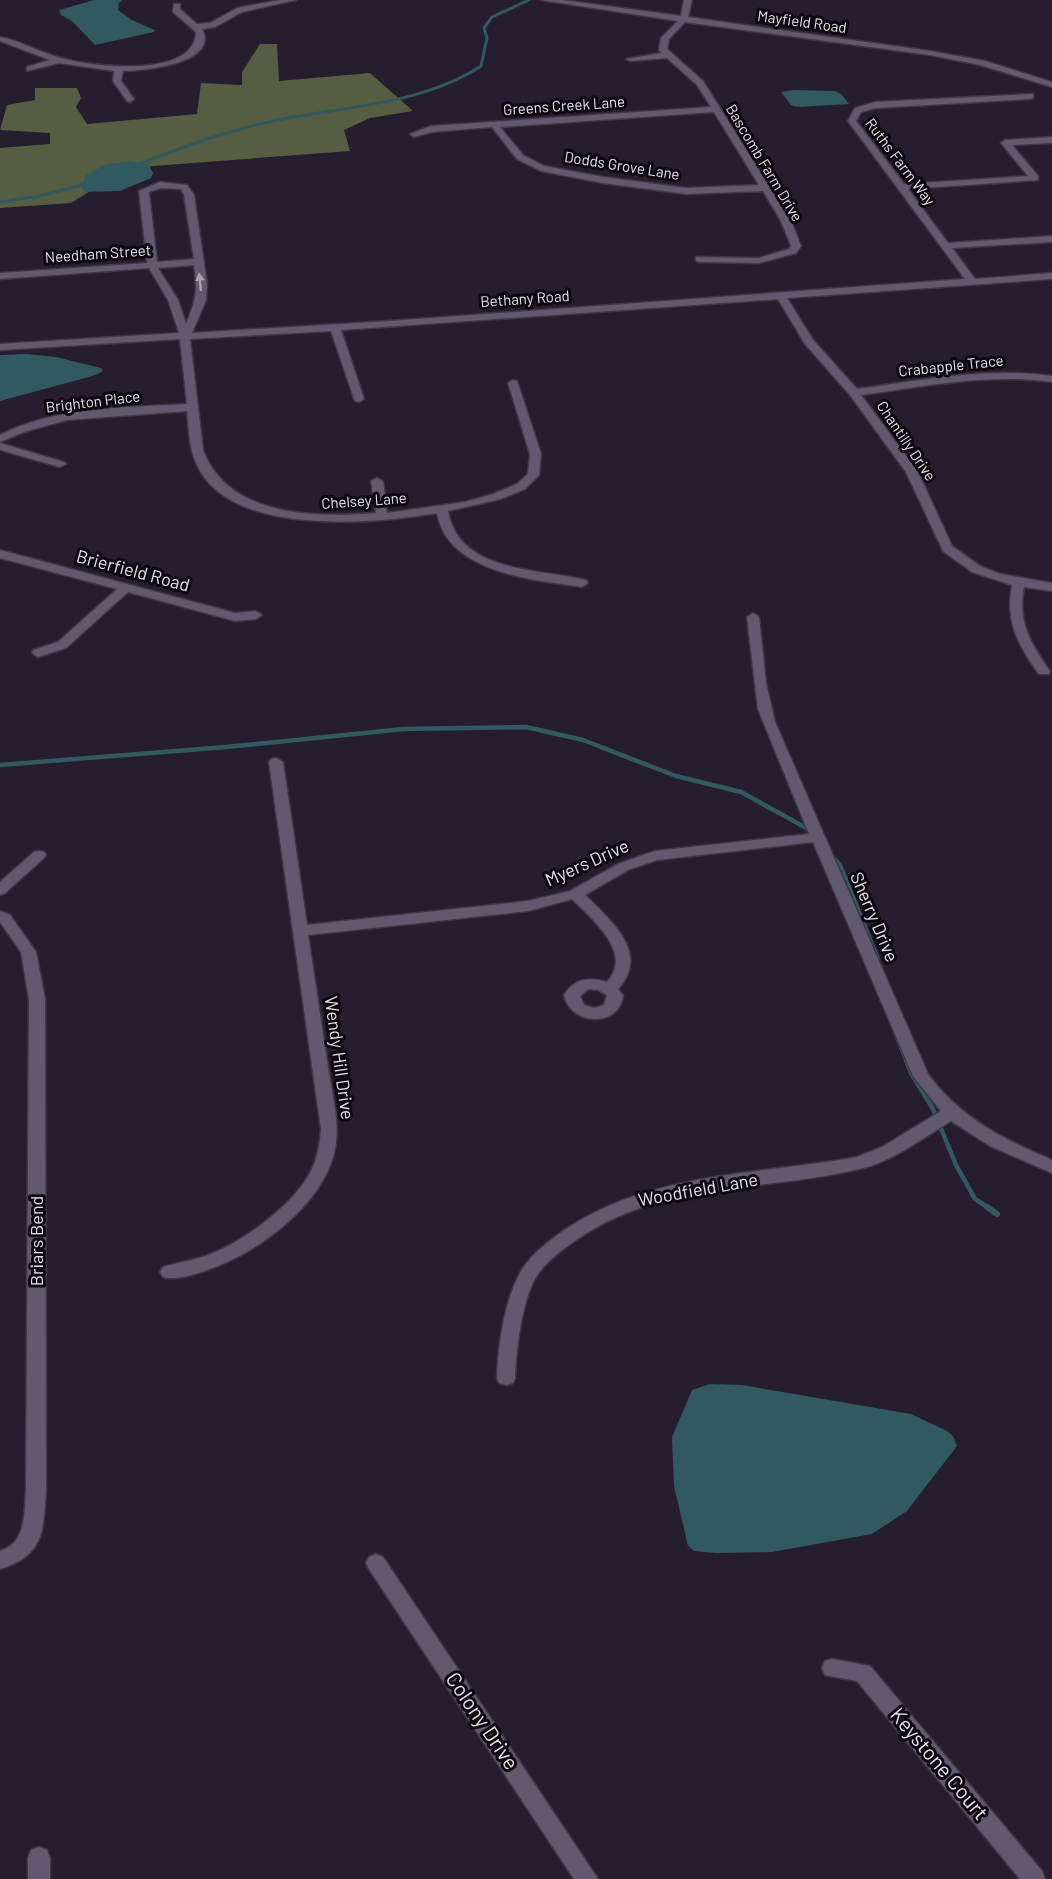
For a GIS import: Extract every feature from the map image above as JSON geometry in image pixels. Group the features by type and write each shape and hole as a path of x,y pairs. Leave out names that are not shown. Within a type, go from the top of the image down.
{"street":[{"path":"195,27 212,25 240,10 292,0"},
{"name":"Mayfield Road","path":"545,0 930,53 982,63 1052,85"},
{"path":"668,55 663,50 663,42 682,19 689,7 688,0"},
{"path":"0,39 11,40 57,61 102,69 166,64 188,55 198,44 200,31 176,10 177,6"},
{"path":"630,59 668,55"},
{"name":"Bascomb Farm Drive","path":"668,55 700,83 786,221 796,246 793,251 771,259 728,262 699,259"},
{"path":"30,69 57,61"},
{"path":"119,68 117,81 130,99"},
{"path":"1029,77 1044,74"},
{"name":"Ruths Farm Way","path":"972,282 852,121 858,110 875,105 1030,96"},
{"name":"Greens Creek Lane","path":"414,134 431,129 716,109"},
{"name":"Dodds Grove Lane","path":"495,125 520,157 541,168 603,180 686,191 764,188"},
{"path":"902,187 1035,178 1005,143 1052,140"},
{"path":"152,265 144,192 160,185 171,185 188,190 202,284 201,300 185,337"},
{"path":"946,246 1052,239"},
{"name":"Needham Street","path":"0,276 197,262"},
{"name":"Chelsey Lane","path":"152,265 173,299 185,337 197,450 202,465 213,482 230,494 254,504 307,518 329,520 442,509 476,504 500,497 525,484 533,477 536,457 513,383"},
{"name":"Bethany Road","path":"0,347 335,328 1052,276"},
{"name":"Chantilly Drive","path":"781,296 809,342 854,393 912,472 947,548 976,569 1018,583 1052,586"},
{"path":"335,328 349,362 353,389 359,399"},
{"name":"Crabapple Trace","path":"854,393 989,376 1028,375 1052,379"},
{"name":"Brighton Place","path":"0,439 58,418 192,407"},
{"path":"0,446 60,464"},
{"path":"377,482 382,516"},
{"path":"442,509 449,533 462,548 478,557 517,573 582,583"},
{"name":"Brierfield Road","path":"0,554 235,617 256,615"},
{"path":"1018,583 1014,602 1016,625 1026,648 1044,671"},
{"path":"38,653 62,645 125,588"},
{"name":"Sherry Drive","path":"753,617 757,680 762,705 921,1076 933,1095 951,1113 990,1140 1052,1167"},
{"name":"Wendy Hill Drive","path":"169,1272 215,1260 256,1239 306,1195 318,1179 326,1162 329,1129 276,762"},
{"name":"Myers Drive","path":"301,931 528,906 574,894 623,867 656,856 818,837"},
{"path":"0,890 39,855"},
{"path":"574,894 609,927 618,939 624,958 621,977 609,989"},
{"name":"Briars Bend","path":"0,916 5,918 28,952 38,999 36,1490 31,1538 8,1559 0,1560"},
{"name":"Woodfield Lane","path":"506,1378 510,1330 529,1274 543,1257 571,1233 595,1217 624,1204 659,1194 860,1163 888,1151 951,1113"},
{"name":"Colony Drive","path":"376,1563 587,1879"},
{"name":"Keystone Court","path":"832,1668 863,1673 1034,1879"}],"shaded area":[{"path":"94,0 122,0 118,10 132,20 155,30 154,32 95,45 72,21 61,15 59,10"},
{"path":"260,44 277,44 279,81 370,73 413,111 370,118 344,130 350,151 127,168 71,203 0,208 0,148 50,144 50,133 0,130 7,105 35,100 35,88 77,88 81,98 76,107 87,124 197,114 201,83 242,85 242,72"},
{"path":"835,91 841,94 849,104 798,107 791,105 781,92"},
{"path":"130,161 149,165 153,173 151,178 120,191 84,192 82,188 85,176 104,165"},
{"path":"27,354 56,357 101,368 103,371 96,375 0,401 0,355"},
{"path":"710,1384 742,1385 911,1414 947,1431 953,1436 957,1446 907,1511 872,1534 772,1552 694,1551 688,1546 674,1486 672,1437 692,1390"}],"waterway":[{"path":"135,166 226,133 283,119 385,102 458,79 481,66 487,38 484,28 492,17 529,0"},
{"path":"0,202 40,196 88,183"},
{"path":"0,765 226,747 404,729 526,727 583,740 676,776 741,792 810,830"},
{"path":"831,855 840,865 878,959"},
{"path":"897,1037 911,1073 933,1109 956,1165 975,1199 989,1208"},
{"path":"987,1207 997,1214"}]}
